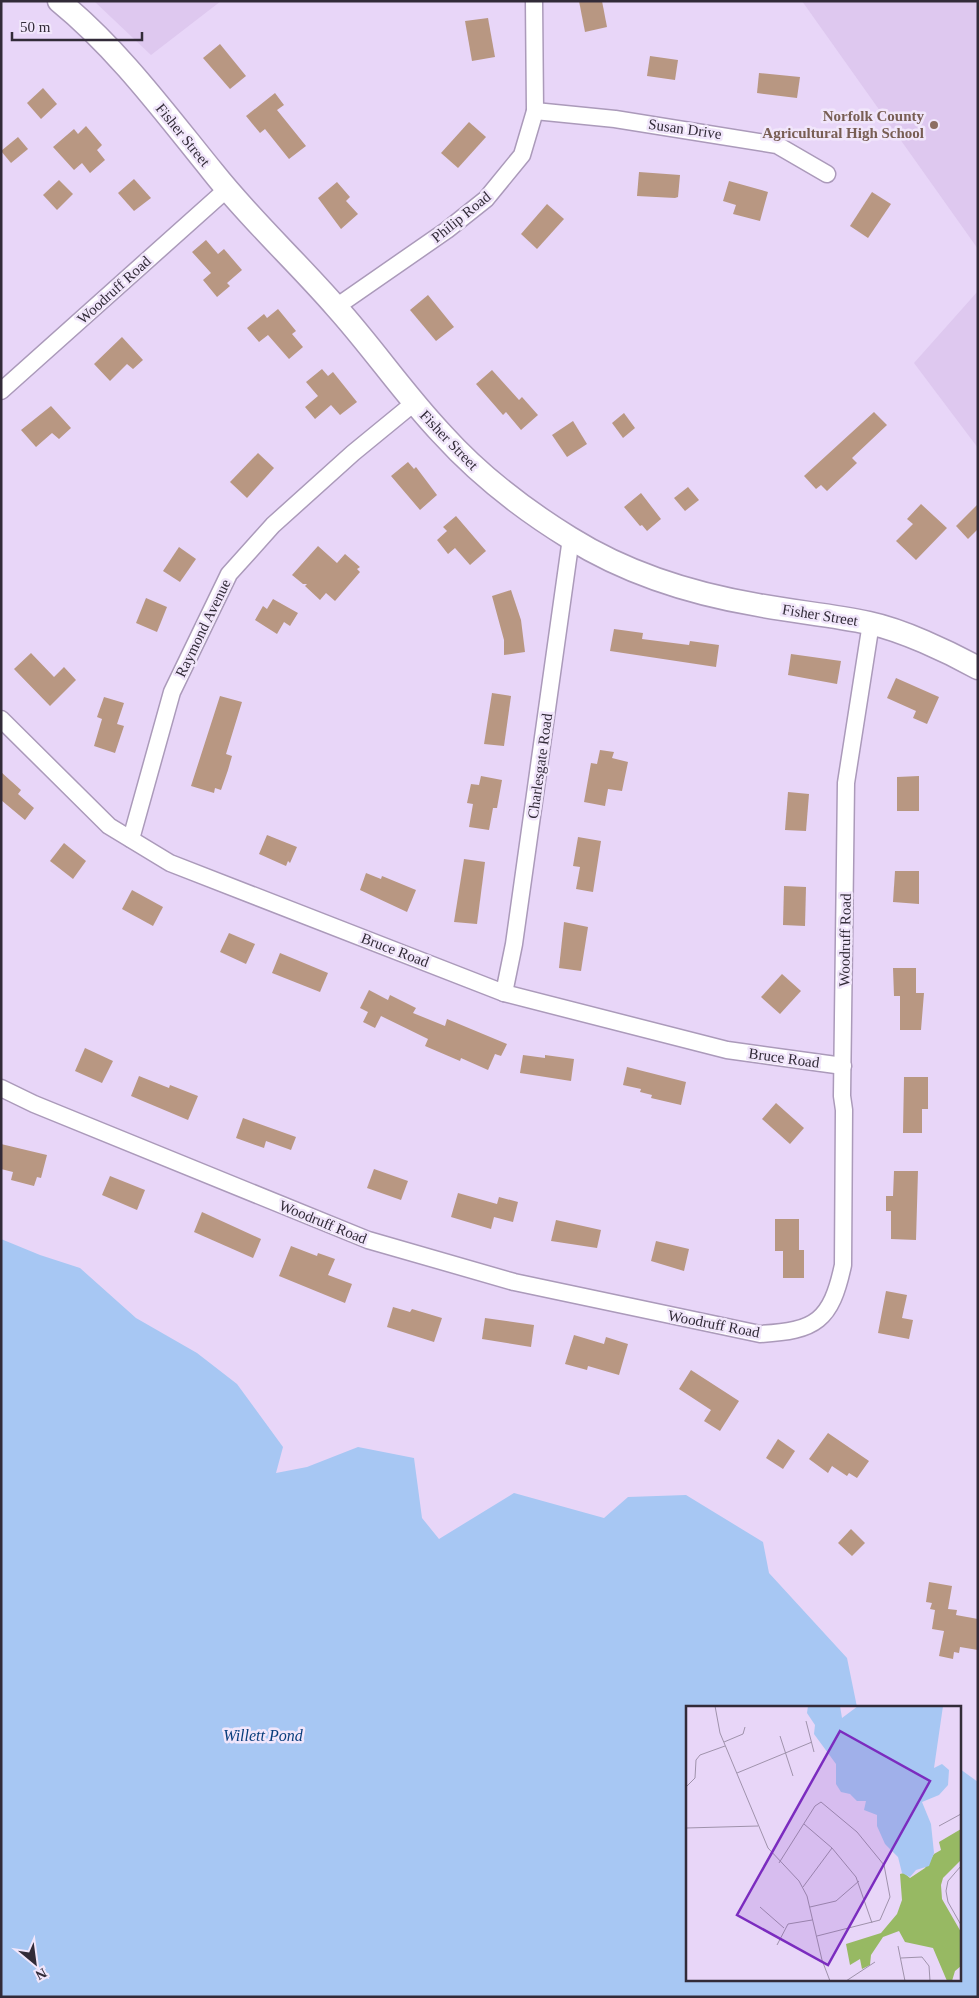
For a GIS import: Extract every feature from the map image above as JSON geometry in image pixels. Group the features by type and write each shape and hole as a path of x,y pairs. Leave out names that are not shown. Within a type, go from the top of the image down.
{"main road":[{"name":"Fisher Street","path":"59,1 135,76 227,189 336,307 414,403 443,436 490,482 570,538 631,570 708,594 755,605 872,623 947,651 978,668"}],"street":[{"name":"Philip Road","path":"336,307 447,230 486,199 522,155 536,111 534,1"},
{"name":"Susan Drive","path":"536,111 614,118 777,145 827,174"},
{"name":"Woodruff Road","path":"1,391 227,189"},
{"name":"Raymond Avenue","path":"131,839 172,692 229,574 273,526 353,453 414,403"},
{"name":"Charlesgate Road","path":"504,992 514,944 570,538"},
{"name":"Woodruff Road","path":"1,1088 34,1104 368,1240 514,1282 760,1334 787,1333 810,1326 830,1305 838,1288 843,1265 845,1224 844,1110 842,1096 846,783 872,623"},
{"name":"Bruce Road","path":"1,719 109,826 170,863 504,992 727,1050 843,1066"}],"shaded area":[{"path":"94,1 221,1 151,55"},
{"name":"Norfolk County Agricultural High School","path":"802,1 978,1 978,249"},
{"path":"978,291 978,448 914,363"}],"water":[{"name":"Willett Pond","path":"1,1239 40,1255 80,1268 136,1318 197,1353 237,1384 283,1447 276,1473 307,1467 358,1447 414,1458 422,1518 439,1539 514,1493 604,1518 628,1497 686,1495 763,1542 769,1573 847,1658 857,1706 686,1706 686,1980 962,1980 962,1770 978,1782 978,1997 1,1997"}],"building":[{"path":"579,1 602,1 607,27 585,32"},
{"path":"488,18 495,57 472,61 465,21"},
{"path":"220,44 246,76 230,89 203,58"},
{"path":"650,56 678,60 675,80 647,76"},
{"path":"759,73 800,77 797,98 757,93"},
{"path":"43,88 57,104 41,119 27,103"},
{"path":"275,93 284,105 277,110 306,146 289,159 265,129 260,133 246,116"},
{"path":"469,122 486,137 458,168 441,153"},
{"path":"86,126 102,145 97,150 105,160 90,173 82,163 74,170 53,147 74,129 78,134"},
{"path":"18,137 28,149 11,163 1,151"},
{"path":"639,172 680,175 678,197 637,196"},
{"path":"134,179 151,198 134,211 118,193"},
{"path":"59,180 73,194 57,210 43,195"},
{"path":"729,181 768,192 760,221 733,214 736,205 723,201"},
{"path":"337,182 350,197 346,201 358,214 341,229 318,198"},
{"path":"872,192 891,204 868,238 850,226"},
{"path":"547,204 564,219 537,249 521,234"},
{"path":"206,240 218,254 224,249 242,270 227,283 230,286 217,297 203,280 211,273 192,252"},
{"path":"428,295 454,327 436,341 410,310"},
{"path":"278,309 296,331 292,334 303,347 289,359 268,335 259,342 247,328 264,314 267,318"},
{"path":"122,337 143,360 133,369 127,364 110,381 94,364"},
{"path":"322,369 328,376 333,372 357,402 340,415 331,405 315,419 305,407 318,396 306,382"},
{"path":"492,370 519,400 522,397 538,415 521,430 506,412 503,415 476,384"},
{"path":"51,406 71,428 59,439 52,433 36,447 21,430"},
{"path":"874,412 887,425 852,458 857,463 827,491 821,485 816,489 804,476"},
{"path":"624,413 635,428 623,438 612,423"},
{"path":"573,421 587,444 567,457 552,435"},
{"path":"258,453 274,468 247,498 230,482"},
{"path":"408,462 414,469 416,467 437,495 420,510 391,476"},
{"path":"688,487 699,500 685,511 674,498"},
{"path":"641,493 661,519 647,531 642,525 640,526 624,507"},
{"path":"921,504 947,528 916,560 896,541 913,524 907,519"},
{"path":"978,504 978,529 968,539 956,526"},
{"path":"456,516 486,551 470,565 455,548 448,554 437,540 447,531 443,527"},
{"path":"318,546 337,563 345,554 360,567 357,569 360,572 335,601 326,593 320,600 305,586 307,584 303,584 292,575"},
{"path":"179,547 196,559 180,582 163,571"},
{"path":"511,590 521,620 525,652 504,655 504,640 492,596"},
{"path":"146,598 167,607 157,632 136,623"},
{"path":"273,599 298,613 290,626 284,622 277,634 255,620 263,606 267,609"},
{"path":"614,629 643,633 642,639 689,645 690,641 719,645 716,667 610,651"},
{"path":"31,653 54,677 64,667 76,680 50,706 14,669"},
{"path":"791,654 841,661 837,684 788,675"},
{"path":"896,678 939,697 927,724 913,718 916,711 887,698"},
{"path":"492,693 511,696 504,746 484,744"},
{"path":"220,696 242,702 226,754 232,756 228,770 221,790 215,788 214,793 191,786"},
{"path":"104,697 124,703 117,724 124,726 115,753 94,746 102,719 97,717"},
{"path":"600,750 614,752 612,758 628,762 622,791 608,789 605,806 584,802 591,763 597,764"},
{"path":"1,772 21,790 18,794 34,808 25,820 1,800"},
{"path":"481,776 502,780 497,808 493,808 489,830 469,827 473,804 467,803 471,784 479,785"},
{"path":"919,776 919,811 897,811 897,777"},
{"path":"788,792 809,794 806,831 785,830"},
{"path":"267,835 297,847 290,863 288,861 286,866 259,854"},
{"path":"578,837 601,841 593,892 576,889 580,867 573,866"},
{"path":"64,843 86,861 73,879 50,861"},
{"path":"464,859 485,862 477,924 454,922"},
{"path":"895,871 919,871 919,904 893,902"},
{"path":"366,873 381,879 382,876 416,890 407,912 360,890"},
{"path":"784,886 806,887 805,926 783,925"},
{"path":"132,890 163,907 153,926 122,909"},
{"path":"564,922 588,927 581,971 559,968"},
{"path":"229,933 255,944 246,964 220,952"},
{"path":"280,953 328,973 320,992 272,973"},
{"path":"893,968 916,968 916,993 924,993 921,1030 900,1030 900,996 894,996"},
{"path":"782,974 801,991 780,1014 761,997"},
{"path":"369,990 388,1000 390,995 416,1008 413,1013 445,1026 447,1019 507,1044 501,1056 495,1054 488,1070 461,1058 460,1061 425,1046 428,1039 381,1016 375,1028 363,1022 368,1012 360,1008"},
{"path":"85,1048 113,1061 102,1083 75,1071"},
{"path":"523,1055 545,1058 545,1055 574,1059 571,1081 520,1073"},
{"path":"627,1067 686,1082 681,1105 651,1098 652,1095 640,1092 641,1089 623,1085"},
{"path":"139,1076 169,1088 170,1085 198,1096 188,1120 131,1096"},
{"path":"904,1077 928,1077 928,1109 922,1109 922,1133 903,1133"},
{"path":"776,1103 804,1128 790,1144 762,1119"},
{"path":"243,1118 296,1137 291,1150 266,1141 264,1148 236,1138"},
{"path":"1,1144 47,1155 41,1178 37,1177 34,1186 11,1180 13,1172 1,1169"},
{"path":"374,1169 408,1181 401,1200 367,1188"},
{"path":"894,1171 918,1171 916,1240 891,1239 891,1211 886,1211 886,1196 893,1196"},
{"path":"110,1176 145,1190 137,1210 102,1195"},
{"path":"458,1193 497,1204 499,1197 518,1202 513,1222 494,1217 491,1229 451,1217"},
{"path":"202,1212 261,1239 253,1258 194,1232"},
{"path":"775,1219 799,1219 799,1250 804,1250 804,1278 783,1278 783,1251 775,1251"},
{"path":"556,1220 601,1230 597,1248 551,1241"},
{"path":"656,1241 689,1249 684,1271 651,1261"},
{"path":"291,1246 317,1256 318,1253 335,1259 328,1275 352,1284 345,1303 279,1276"},
{"path":"886,1291 907,1295 902,1318 913,1320 909,1339 878,1333"},
{"path":"393,1307 410,1312 412,1309 442,1318 434,1342 387,1327"},
{"path":"485,1318 534,1325 531,1347 482,1339"},
{"path":"574,1335 604,1344 606,1337 628,1344 619,1375 588,1366 587,1370 565,1364"},
{"path":"691,1370 739,1401 720,1431 704,1421 711,1410 679,1389"},
{"path":"828,1433 869,1461 857,1478 849,1473 847,1476 832,1466 828,1473 809,1459"},
{"path":"778,1439 795,1451 783,1469 766,1458"},
{"path":"851,1529 865,1543 852,1556 838,1543"},
{"path":"929,1582 952,1586 948,1609 957,1610 956,1615 978,1619 978,1650 960,1647 959,1653 954,1652 953,1659 939,1656 944,1631 932,1629 935,1610 930,1609 932,1603 926,1602"}],"place":[{"name":"Norfolk County Agricultural High School","path":"934,125"}]}
